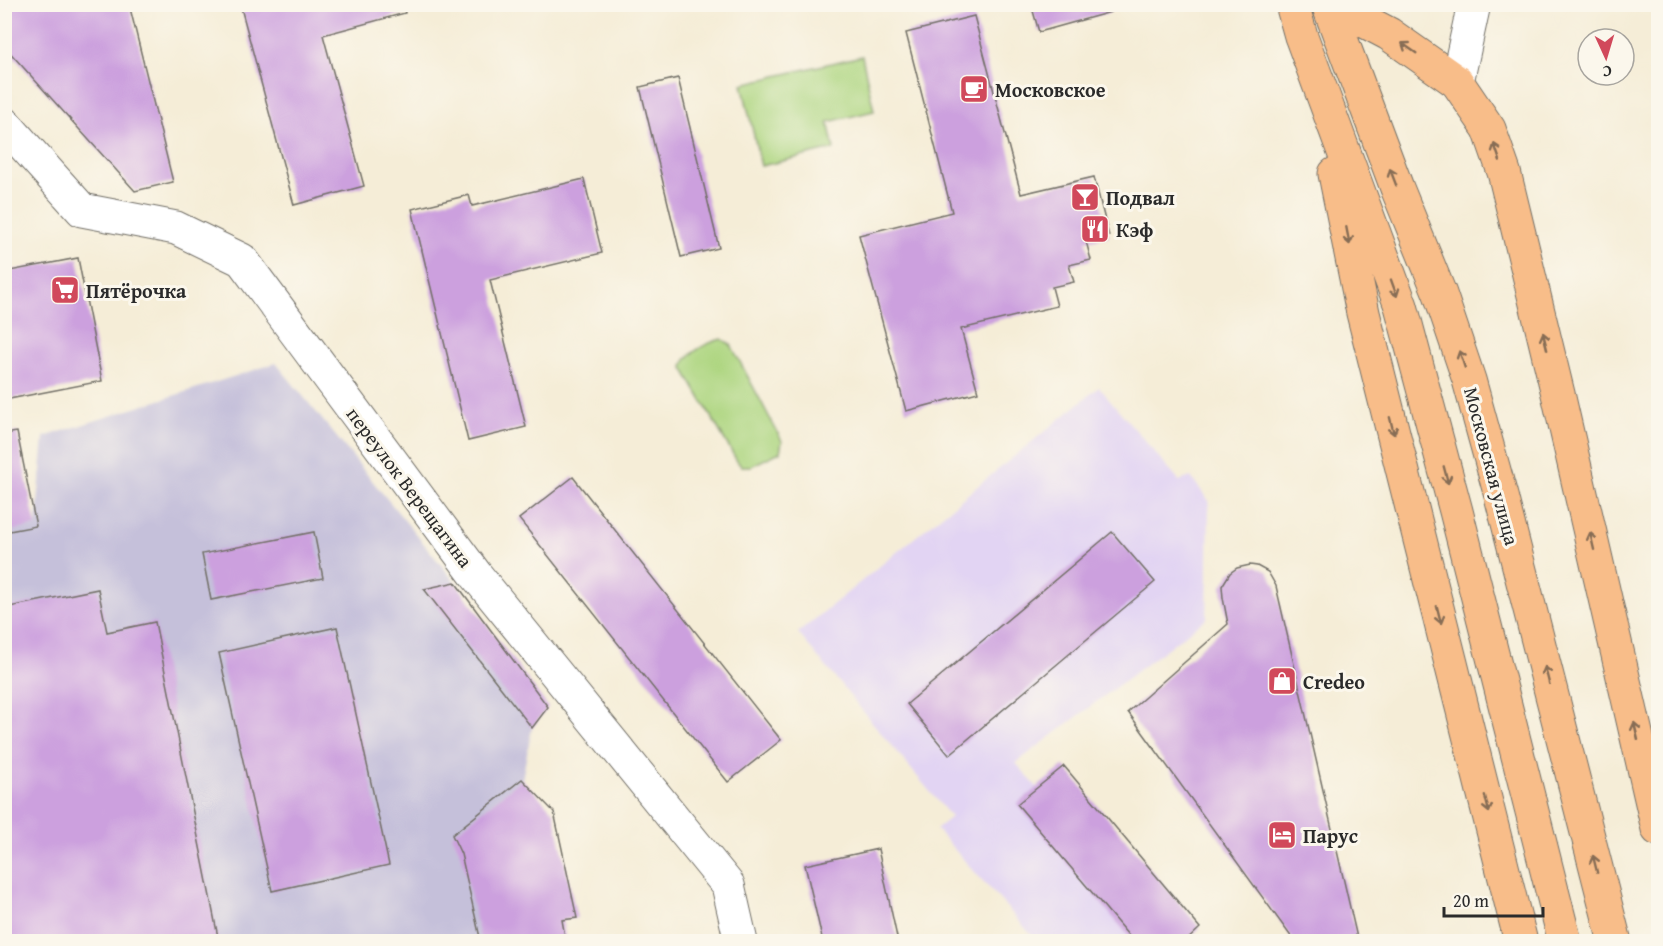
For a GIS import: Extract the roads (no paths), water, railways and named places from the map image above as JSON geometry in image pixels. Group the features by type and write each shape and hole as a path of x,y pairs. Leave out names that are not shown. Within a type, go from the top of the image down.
{"main road":[{"path":"1292,4 1337,186 1363,313 1521,942"},
{"path":"1330,4 1389,34 1457,82 1490,129 1504,172 1559,398 1659,829"},
{"name":"Московская улица","path":"1330,4 1397,188 1440,294 1468,380 1501,496 1615,942"},
{"path":"1301,36 1401,306 1456,511 1565,942"}],"street":[{"path":"1457,82 1473,4"},
{"name":"переулок Верещагина","path":"4,123 82,210 176,228 242,260 476,575 728,885 741,942"}],"place":[{"name":"Московское","path":"974,89"},
{"name":"Подвал","path":"1085,197"},
{"name":"Кэф","path":"1095,229"},
{"name":"Пятёрочка","path":"65,290"},
{"name":"Credeo","path":"1282,681"},
{"name":"Парус","path":"1282,835"}]}
